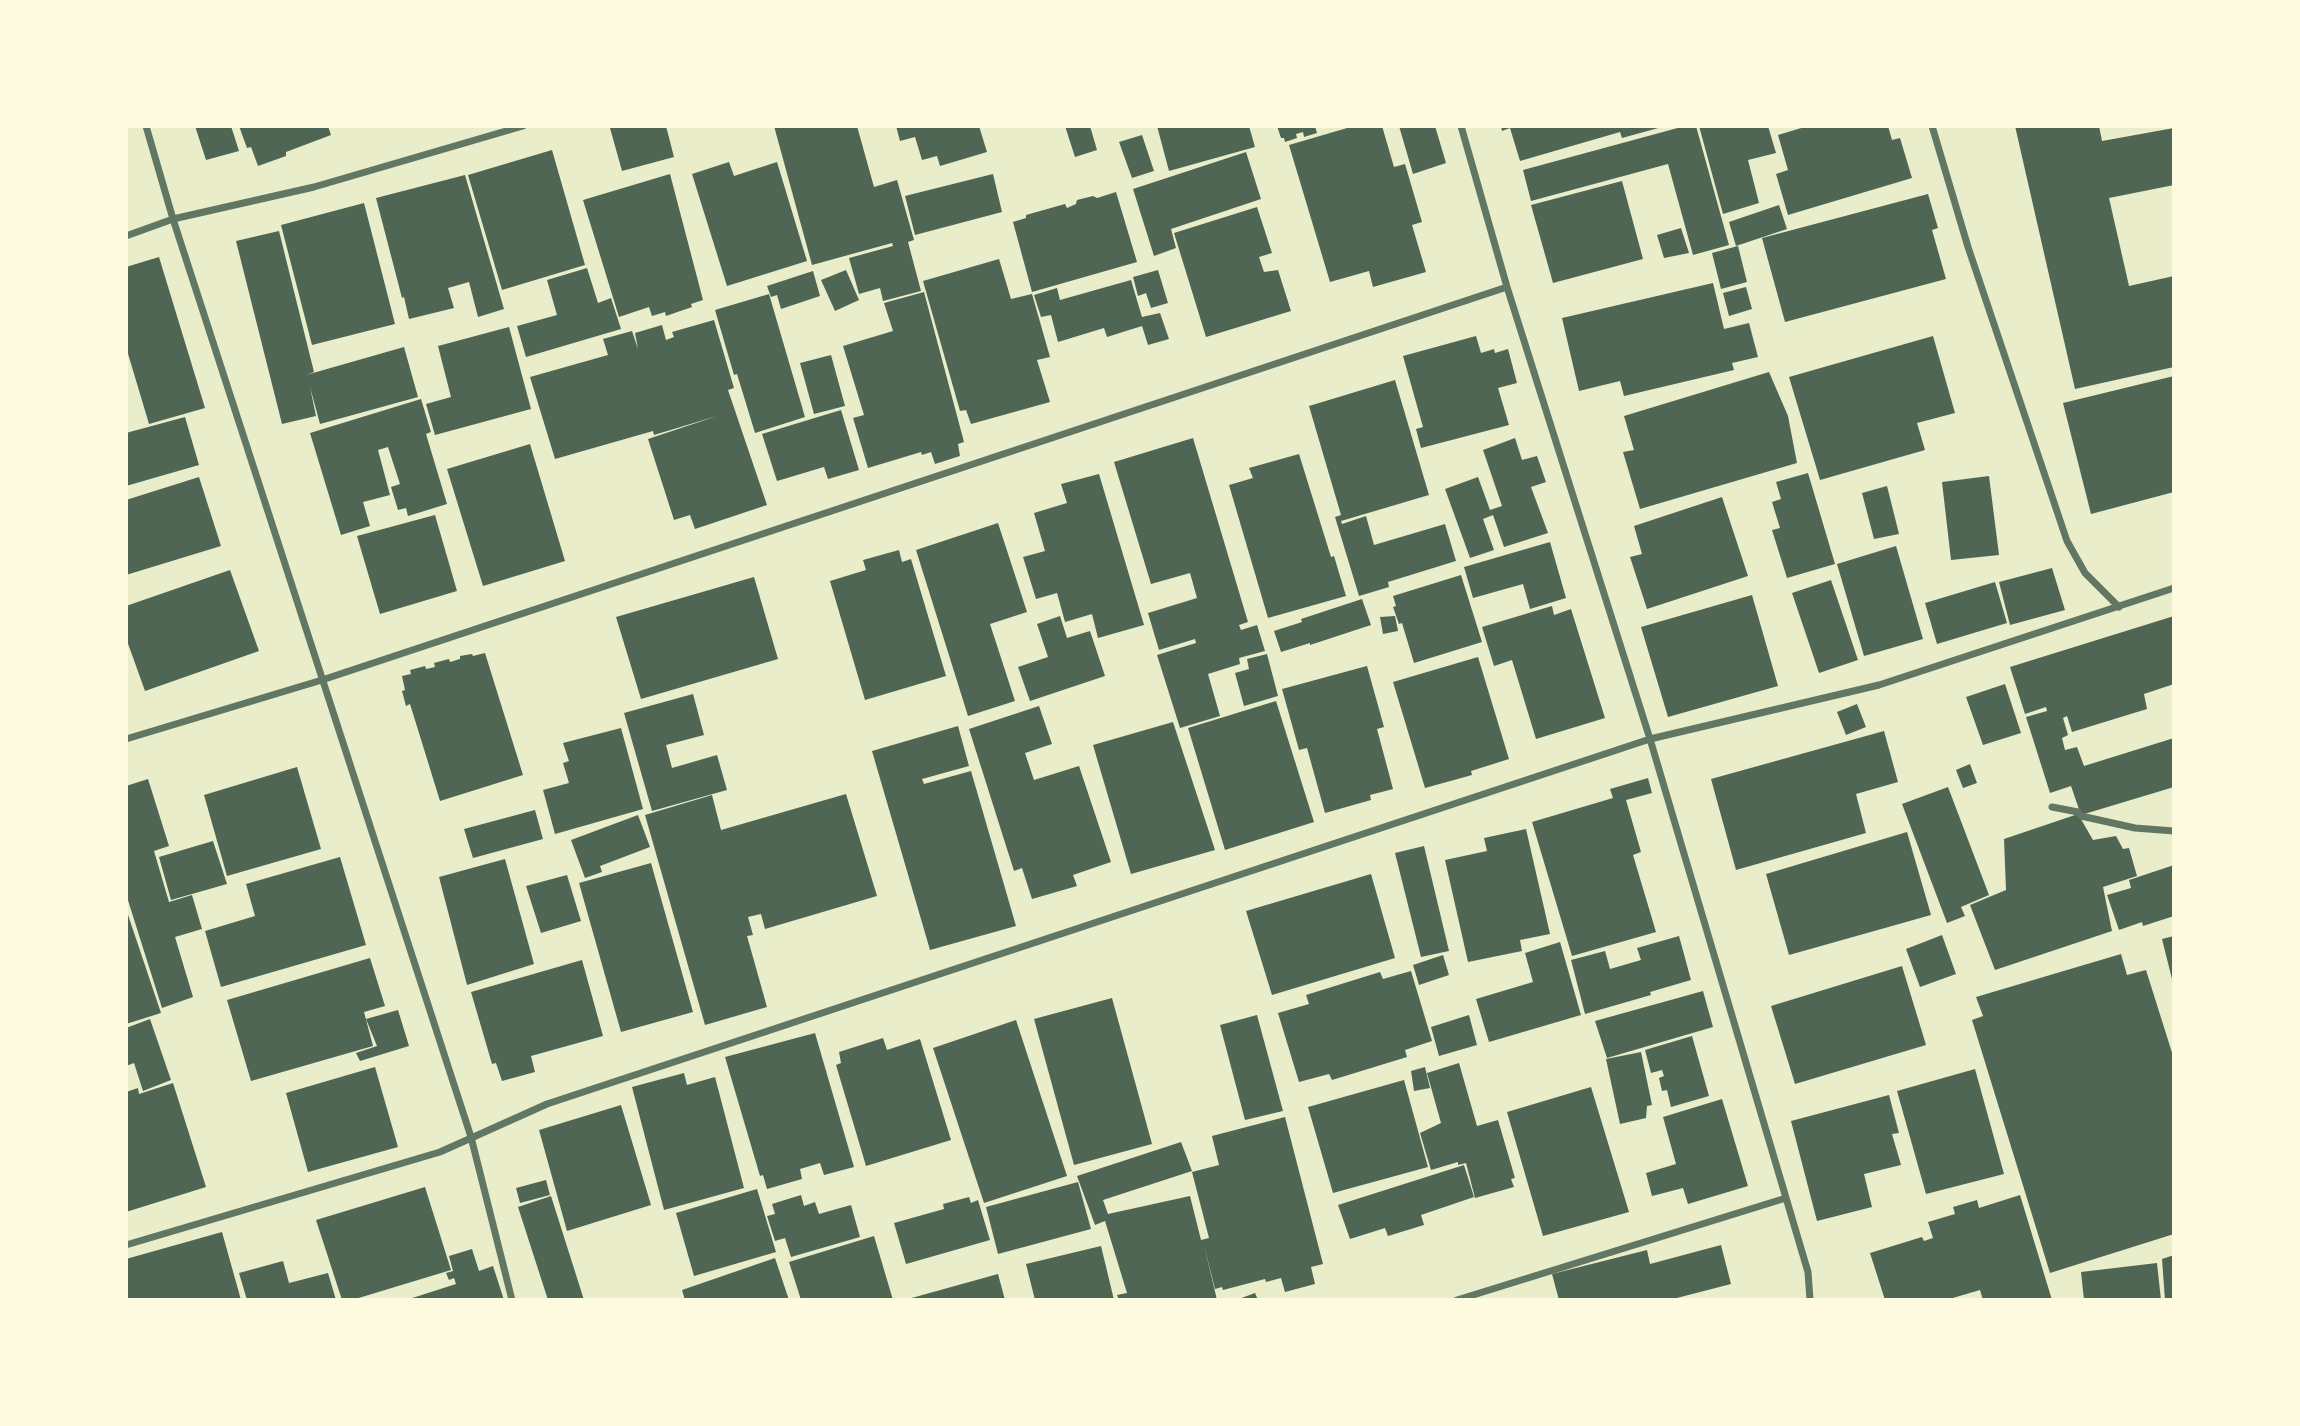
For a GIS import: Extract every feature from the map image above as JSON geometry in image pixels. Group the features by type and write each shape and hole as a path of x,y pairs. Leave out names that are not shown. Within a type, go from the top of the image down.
{"street":[{"path":"146,126 173,219 471,1137 512,1300"},
{"path":"126,236 173,219 314,187 523,126"},
{"path":"1461,126 1507,287 1650,739 1808,1272 1810,1300"},
{"path":"1932,126 1968,247 2067,541 2085,573 2119,607"},
{"path":"126,739 322,680 1507,287"},
{"path":"126,1245 440,1152 561,1100 1650,739 1879,685 2174,588"},
{"path":"2052,807 2135,828 2174,831"},
{"path":"1457,1300 1786,1198"}],"building":[{"path":"195,126 231,126 239,151 206,160"},
{"path":"239,126 328,126 331,135 258,166 251,147 247,148"},
{"path":"666,126 674,157 622,171 610,128"},
{"path":"774,126 857,126 874,187 897,180 914,240 908,242 921,291 883,301 880,288 859,294 849,258 893,246 892,243 812,265"},
{"path":"896,126 979,126 987,152 940,166 937,156 922,160 915,137 900,141"},
{"path":"1065,126 1090,126 1097,150 1075,157"},
{"path":"1157,126 1249,126 1255,147 1169,171"},
{"path":"1277,126 1315,126 1317,133 1304,137 1303,132 1296,134 1297,138 1285,142"},
{"path":"1354,126 1382,126 1394,167 1405,164 1422,222 1412,225 1426,272 1373,287 1369,271 1330,282 1289,145"},
{"path":"1399,126 1435,126 1446,163 1413,174"},
{"path":"1501,126 1662,127 1622,138 1620,132 1520,161 1510,128 1502,131"},
{"path":"1685,126 1696,126 1729,245 1693,255 1668,164 1531,201 1523,170"},
{"path":"1699,126 1768,126 1776,153 1748,160 1759,203 1723,214"},
{"path":"1808,126 1888,126 1892,140 1900,138 1912,178 1788,215 1776,174 1788,170 1778,135"},
{"path":"2015,126 2099,126 2102,141 2174,128 2174,185 2109,198 2129,286 2174,276 2174,367 2075,389"},
{"path":"1142,135 1154,171 1132,178 1119,142"},
{"path":"552,150 585,265 502,290 468,175"},
{"path":"1246,152 1261,199 1171,229 1176,248 1154,256 1133,189"},
{"path":"729,162 734,176 777,162 807,261 727,286 692,174"},
{"path":"670,174 703,300 666,316 665,312 652,316 649,307 619,317 583,200"},
{"path":"993,174 1002,212 915,235 905,196"},
{"path":"465,175 504,309 478,317 469,282 448,288 454,308 409,319 376,198"},
{"path":"1622,181 1643,259 1553,283 1531,205"},
{"path":"1116,192 1137,262 1032,292 1013,222 1026,218 1026,215 1065,204 1067,208 1076,204 1077,200"},
{"path":"1928,194 1938,228 1932,230 1946,279 1785,322 1762,238"},
{"path":"364,203 395,324 312,345 281,225"},
{"path":"1779,205 1787,229 1736,246 1729,222"},
{"path":"1257,207 1272,253 1259,257 1264,272 1278,270 1291,311 1206,337 1174,233"},
{"path":"1681,228 1689,253 1664,258 1657,235"},
{"path":"279,231 314,372 306,375 404,347 418,397 320,424 310,387 316,416 282,424 236,241"},
{"path":"1738,246 1747,282 1721,289 1712,253"},
{"path":"159,257 205,408 149,424 126,347 126,267"},
{"path":"999,259 1011,299 1032,294 1050,357 1037,360 1050,402 971,424 966,410 960,411 923,281"},
{"path":"587,268 598,303 611,298 621,329 526,357 517,326 557,315 547,280"},
{"path":"846,270 859,300 835,311 821,280"},
{"path":"1158,270 1168,303 1151,308 1146,293 1138,296 1133,277"},
{"path":"813,271 820,296 781,309 777,295 771,297 767,286"},
{"path":"1131,280 1142,317 1160,313 1169,339 1148,345 1142,326 1107,337 1104,328 1058,342 1051,315 1041,317 1034,295 1057,288 1060,300"},
{"path":"1713,283 1724,329 1749,323 1758,357 1732,363 1734,370 1624,396 1620,381 1579,391 1562,318"},
{"path":"1746,287 1752,309 1729,316 1723,293"},
{"path":"924,292 964,442 958,444 960,456 935,464 931,452 922,455 921,452 868,468 853,418 864,415 843,346 893,331 884,303"},
{"path":"769,294 805,417 755,433 715,310"},
{"path":"714,320 734,388 728,390 767,505 695,529 690,515 674,520 648,439 717,416 654,435 653,431 555,459 530,377 608,355 603,339 632,331 638,349 635,333 662,325 666,340 674,337 672,332"},
{"path":"509,327 531,409 435,435 426,404 451,397 438,346"},
{"path":"1476,336 1481,353 1508,349 1517,383 1498,388 1509,425 1421,448 1416,429 1423,427 1403,356"},
{"path":"1933,336 1955,413 1917,423 1925,450 1820,480 1789,377"},
{"path":"831,355 845,406 814,414 800,363"},
{"path":"1769,372 1788,416 1797,463 1640,509 1623,452 1634,450 1624,416"},
{"path":"2174,376 2174,492 2091,514 2063,403"},
{"path":"1395,380 1429,495 1341,521 1342,524 1366,516 1374,545 1445,524 1456,561 1388,582 1389,587 1359,596 1335,517 1341,515 1309,406"},
{"path":"421,399 431,432 426,434 447,504 408,516 406,508 398,510 391,487 400,484 388,447 378,450 390,495 363,502 370,526 341,535 310,433"},
{"path":"841,410 859,470 828,479 824,467 777,481 762,434"},
{"path":"185,417 199,465 126,486 126,433"},
{"path":"1193,438 1248,622 1239,625 1241,630 1257,625 1265,651 1239,658 1240,664 1208,674 1220,716 1180,728 1157,655 1196,643 1195,639 1159,650 1148,613 1197,598 1190,573 1151,584 1114,462"},
{"path":"1515,438 1522,460 1537,456 1546,482 1531,487 1548,533 1504,547 1493,515 1483,519 1494,550 1470,558 1445,489 1478,477 1490,510 1502,506 1483,450"},
{"path":"530,444 565,561 483,586 447,469"},
{"path":"1299,454 1346,596 1268,618 1229,485 1253,478 1249,468"},
{"path":"1808,473 1835,564 1787,578 1772,530 1780,528 1772,502 1781,499 1776,482"},
{"path":"1099,474 1144,625 1098,638 1092,614 1065,622 1057,593 1036,599 1023,557 1045,551 1034,513 1067,503 1061,484"},
{"path":"1989,476 1999,555 1951,560 1942,482"},
{"path":"199,477 221,546 126,575 126,500"},
{"path":"1887,486 1899,534 1874,539 1862,493"},
{"path":"1722,497 1748,576 1647,609 1630,557 1642,554 1634,526"},
{"path":"435,515 457,591 380,614 357,536"},
{"path":"998,523 1027,612 990,624 1015,701 968,716 916,550"},
{"path":"1550,542 1566,598 1530,609 1523,584 1473,598 1464,567"},
{"path":"1896,546 1923,639 1864,656 1837,564"},
{"path":"899,550 902,562 911,559 946,676 865,700 830,581 866,570 863,560"},
{"path":"2052,568 2065,610 2010,625 1999,582"},
{"path":"230,570 259,651 145,691 126,638 126,606"},
{"path":"1461,575 1482,642 1414,663 1402,623 1399,624 1393,607 1396,606 1393,596"},
{"path":"754,577 778,659 641,699 616,617"},
{"path":"1831,580 1858,660 1819,673 1792,593"},
{"path":"1995,582 2007,623 1937,644 1925,603"},
{"path":"1752,595 1778,686 1668,717 1641,627"},
{"path":"1362,599 1371,625 1281,652 1274,631"},
{"path":"1552,606 1554,615 1571,609 1605,718 1536,739 1512,660 1494,666 1482,627"},
{"path":"1060,616 1067,638 1090,631 1105,676 1030,701 1018,667 1048,657 1037,624"},
{"path":"1395,616 1398,631 1383,634 1380,617"},
{"path":"2174,616 2174,684 2144,694 2147,709 2072,732 2067,716 2063,718 2068,735 2062,738 2065,750 2077,747 2084,766 2174,738 2174,787 2081,815 2071,786 2050,793 2026,717 2047,711 2046,707 2025,714 2010,667"},
{"path":"485,653 523,775 440,801 410,704 406,706 402,676 411,674 410,670 425,666 426,669 435,667 434,663"},
{"path":"1267,654 1278,696 1244,706 1235,673 1249,669 1247,659"},
{"path":"1478,657 1509,759 1471,771 1472,775 1425,788 1393,682"},
{"path":"1367,666 1384,727 1377,729 1393,789 1370,795 1371,800 1325,813 1307,748 1299,750 1282,689"},
{"path":"2005,684 2021,733 1983,745 1966,697"},
{"path":"693,694 704,735 666,745 672,768 717,755 727,790 652,811 624,713"},
{"path":"1276,701 1314,822 1225,850 1188,728"},
{"path":"1857,704 1866,727 1846,735 1837,712"},
{"path":"1039,706 1052,744 1025,753 1034,780 1079,766 1111,862 1073,875 1077,886 1032,899 1022,868 1014,871 969,729"},
{"path":"1173,722 1215,850 1131,874 1093,745"},
{"path":"958,726 969,766 922,779 924,784 971,771 1016,926 930,950 872,751"},
{"path":"621,728 643,809 555,834 543,790 569,783 563,763 569,761 563,743"},
{"path":"1884,731 1898,782 1856,794 1866,833 1736,870 1711,779"},
{"path":"1970,764 1977,783 1963,788 1956,770"},
{"path":"297,767 321,849 227,876 204,795"},
{"path":"1648,778 1652,793 1626,800 1641,852 1633,855 1656,932 1572,956 1532,822 1613,798 1610,789"},
{"path":"148,779 169,846 154,851 169,902 192,895 202,929 175,937 193,997 162,1008 126,894 126,786"},
{"path":"1948,787 1989,895 1961,907 1965,916 1947,923 1902,804"},
{"path":"846,794 877,896 765,929 761,914 748,917 753,935 747,936 767,1007 705,1025 645,815 712,795 721,830"},
{"path":"535,810 543,839 473,858 464,829"},
{"path":"2078,814 2093,840 2116,836 2123,849 2129,848 2137,876 2103,887 2112,931 1995,970 1970,905 2006,890 2004,839"},
{"path":"638,815 650,847 600,866 602,872 585,878 571,840"},
{"path":"1526,829 1550,934 1520,940 1522,951 1468,962 1445,860 1487,851 1484,838"},
{"path":"1907,832 1931,915 1789,955 1766,874"},
{"path":"213,841 227,884 171,900 159,857"},
{"path":"1424,846 1449,951 1421,957 1395,853"},
{"path":"340,857 366,945 221,987 205,931 255,916 246,884"},
{"path":"505,859 534,964 467,985 439,877"},
{"path":"651,863 693,1012 621,1032 579,883"},
{"path":"2174,865 2174,916 2119,930 2107,895 2131,888 2129,880"},
{"path":"1371,874 1395,958 1272,995 1246,911"},
{"path":"567,875 581,921 541,933 526,886"},
{"path":"126,909 161,1013 126,1024"},
{"path":"1942,935 1956,974 1920,987 1906,949"},
{"path":"1679,936 1691,980 1585,1014 1571,960 1605,951 1610,969 1641,960 1637,948"},
{"path":"2174,936 2174,983 2173,983 2162,939"},
{"path":"1560,942 1581,1015 1489,1042 1476,999 1533,982 1525,953"},
{"path":"2121,954 2127,975 2146,970 2174,1059 2174,1234 2050,1273 1972,1020 1983,1016 1976,997"},
{"path":"1443,955 1449,975 1419,985 1413,965"},
{"path":"370,958 385,1006 364,1012 373,1046 251,1081 227,1000"},
{"path":"582,960 603,1036 531,1056 535,1072 502,1081 496,1063 492,1064 471,992"},
{"path":"1902,966 1926,1045 1795,1084 1771,1006"},
{"path":"1411,971 1432,1041 1405,1050 1407,1057 1332,1080 1329,1074 1299,1082 1278,1013 1309,1004 1306,995 1380,972 1383,979"},
{"path":"1703,991 1713,1027 1607,1058 1595,1021"},
{"path":"1112,998 1152,1144 1074,1165 1034,1019"},
{"path":"398,1010 409,1046 360,1061 356,1053 377,1046 366,1019"},
{"path":"1257,1015 1283,1111 1245,1120 1220,1025"},
{"path":"1469,1015 1477,1045 1439,1056 1431,1027"},
{"path":"150,1019 171,1080 143,1091 134,1063 126,1066 126,1028"},
{"path":"1016,1020 1067,1176 984,1203 933,1048"},
{"path":"815,1033 854,1167 824,1175 820,1163 800,1169 802,1179 767,1189 763,1175 760,1176 725,1057"},
{"path":"1692,1036 1709,1096 1671,1107 1667,1090 1662,1091 1659,1078 1664,1076 1662,1070 1651,1073 1645,1050"},
{"path":"883,1038 887,1050 920,1039 951,1140 866,1166 836,1065 841,1063 839,1052"},
{"path":"1641,1052 1652,1105 1647,1106 1646,1118 1620,1124 1606,1059"},
{"path":"1459,1063 1477,1126 1498,1120 1515,1178 1511,1179 1514,1187 1475,1198 1466,1163 1458,1165 1458,1162 1431,1170 1420,1133 1441,1123 1427,1073"},
{"path":"375,1067 398,1147 308,1172 286,1093"},
{"path":"1425,1067 1430,1088 1414,1091 1411,1071"},
{"path":"1975,1069 2004,1174 1926,1194 1897,1091"},
{"path":"684,1073 687,1085 715,1077 744,1188 664,1210 632,1087"},
{"path":"1404,1080 1428,1167 1333,1193 1308,1107"},
{"path":"173,1083 206,1187 126,1212 126,1092 138,1088 139,1094"},
{"path":"1591,1087 1629,1212 1543,1236 1507,1112"},
{"path":"1889,1095 1899,1133 1892,1134 1901,1165 1864,1174 1872,1207 1817,1221 1791,1121"},
{"path":"1722,1099 1748,1186 1688,1204 1683,1188 1652,1196 1646,1173 1676,1164 1663,1117"},
{"path":"621,1105 651,1205 567,1231 539,1130"},
{"path":"1285,1117 1323,1264 1311,1267 1315,1284 1285,1292 1281,1278 1266,1282 1265,1279 1223,1290 1222,1287 1215,1289 1204,1245 1217,1300 1119,1300 1117,1295 1127,1293 1105,1221 1095,1225 1077,1176 1181,1142 1192,1171 1103,1200 1108,1214 1190,1196 1201,1240 1209,1238 1192,1172 1219,1165 1212,1136"},
{"path":"1464,1165 1474,1197 1421,1215 1424,1225 1388,1236 1385,1228 1350,1239 1338,1205"},
{"path":"546,1180 550,1195 520,1203 516,1188"},
{"path":"1078,1182 1091,1229 998,1254 986,1207"},
{"path":"425,1187 451,1270 352,1300 342,1300 316,1220"},
{"path":"757,1189 776,1252 694,1276 676,1213"},
{"path":"801,1195 804,1206 815,1202 819,1214 851,1205 860,1237 791,1257 785,1238 775,1241 767,1216 775,1214 772,1204"},
{"path":"2020,1195 2052,1300 1983,1300 1980,1290 1946,1300 1885,1300 1870,1253 1922,1237 1924,1241 1933,1238 1928,1222 1955,1214 1953,1207 1977,1200 1979,1208"},
{"path":"551,1196 584,1300 548,1300 518,1207"},
{"path":"969,1197 971,1203 978,1200 990,1240 906,1264 894,1223 944,1209 943,1204"},
{"path":"222,1232 241,1300 126,1300 126,1259"},
{"path":"874,1236 893,1300 801,1300 789,1262"},
{"path":"1721,1245 1731,1284 1669,1300 1559,1300 1552,1274 1647,1250 1650,1264"},
{"path":"1101,1246 1114,1300 1035,1300 1026,1264"},
{"path":"472,1249 479,1271 493,1266 504,1300 406,1300 456,1284 454,1278 449,1280 446,1273 453,1271 449,1256"},
{"path":"2174,1255 2174,1300 2165,1300 2162,1259"},
{"path":"775,1258 789,1300 685,1300 682,1290"},
{"path":"283,1261 289,1283 328,1273 336,1300 247,1300 239,1273"},
{"path":"2157,1263 2161,1300 2084,1300 2081,1272"},
{"path":"998,1274 1005,1300 908,1300 908,1299"},
{"path":"1255,1293 1258,1300 1236,1300"}]}
